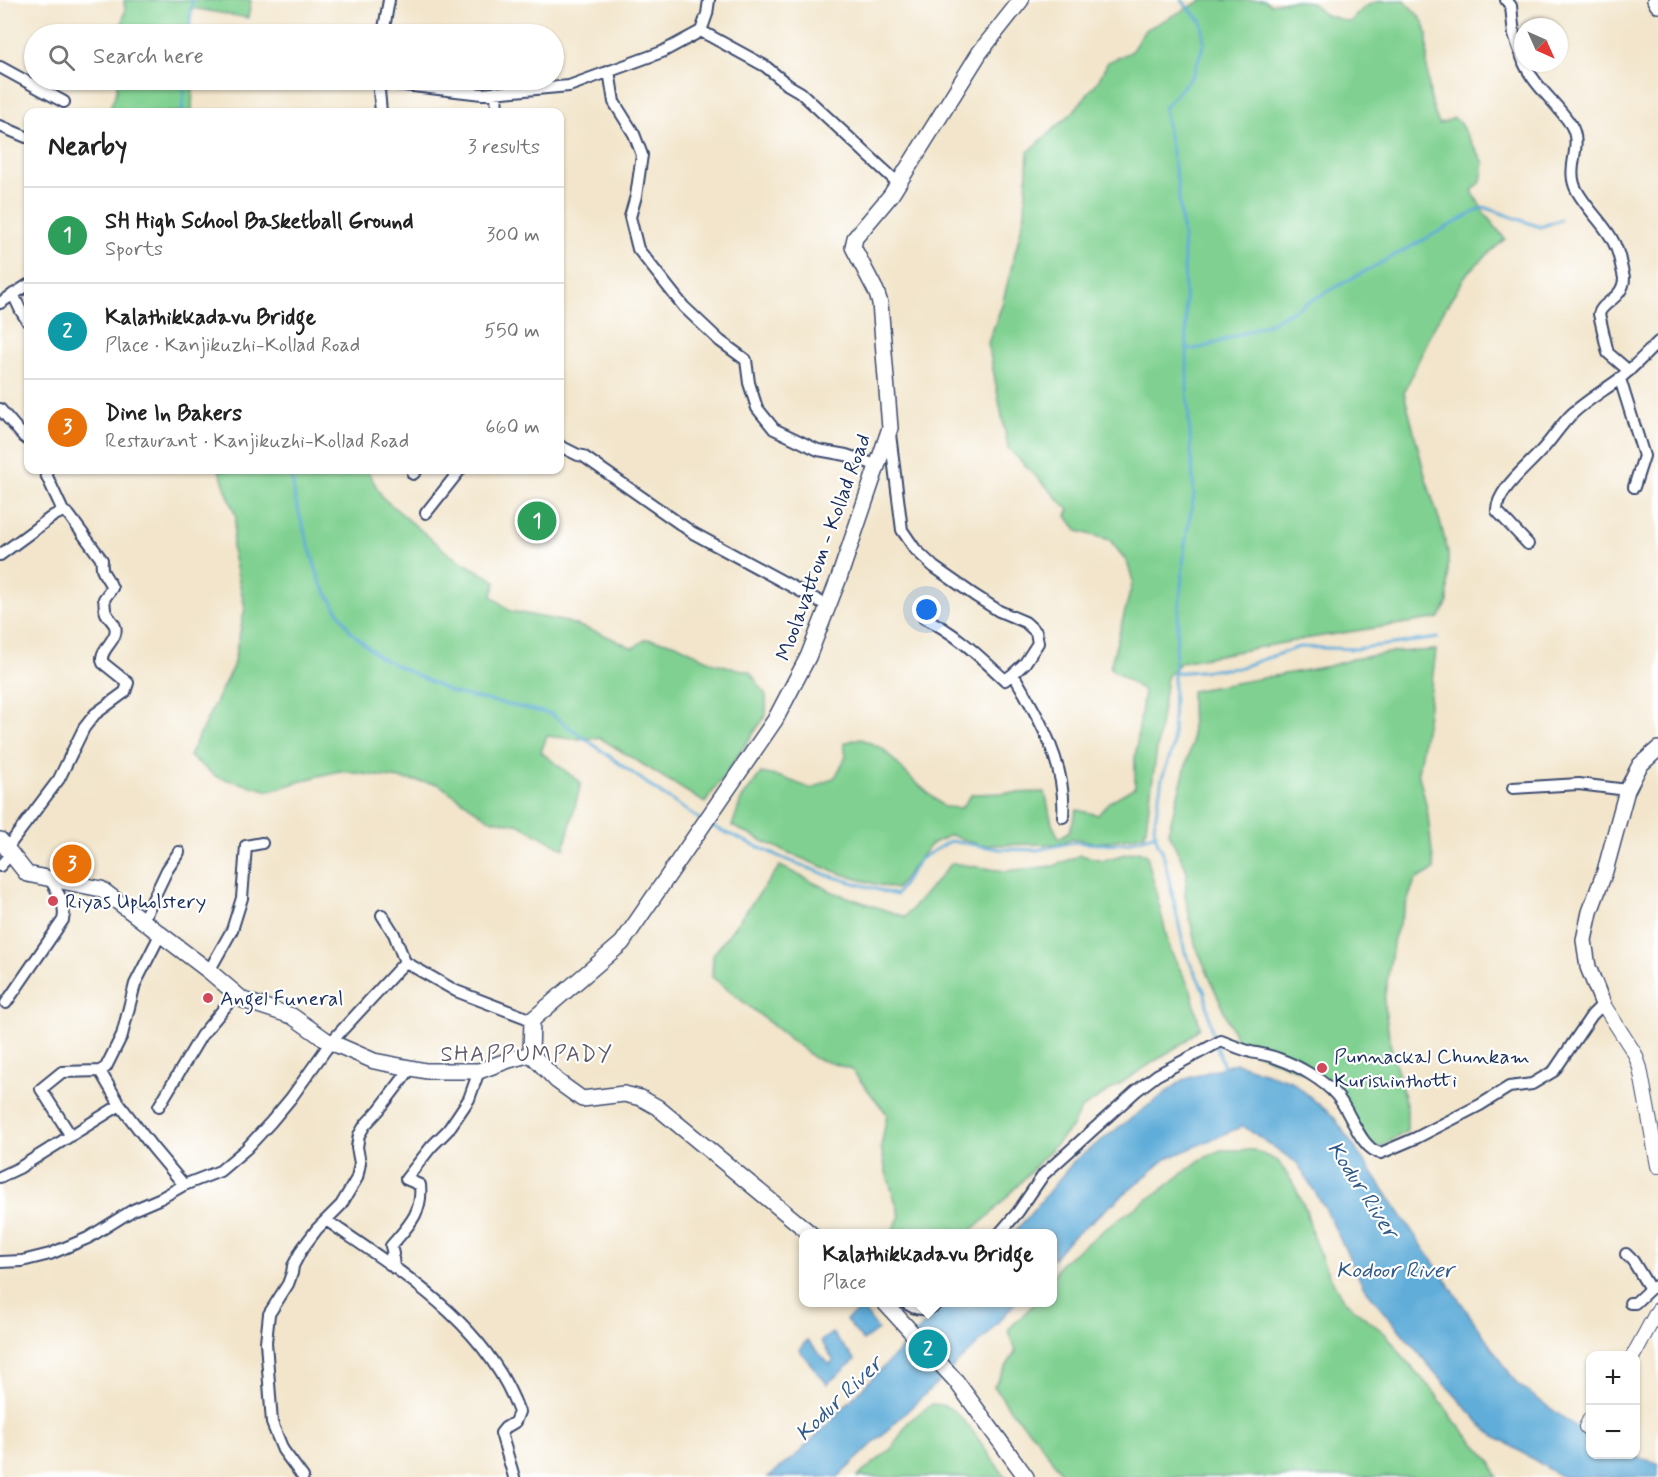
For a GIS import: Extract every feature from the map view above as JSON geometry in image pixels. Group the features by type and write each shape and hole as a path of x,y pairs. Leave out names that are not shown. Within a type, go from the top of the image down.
{"main road":[{"name":"Moolavattom - Kollad Road","path":"532,1020 622,943 775,720 808,657 890,428 880,303 852,247 855,238 891,195 980,52 1021,0"},
{"path":"1655,0 1658,5"},
{"path":"1603,1004 1588,967 1584,940 1590,912 1605,871 1627,790 1640,765 1658,749"},
{"path":"6,847 27,874 101,889 209,970 243,1000 292,1016 331,1042 374,1061 426,1071 479,1071 531,1054"},
{"path":"532,1020 531,1054 557,1081 582,1099 624,1094 641,1098 657,1107 806,1229"},
{"path":"888,1307 956,1381 1026,1477"}],"street":[{"path":"385,24 389,0"},
{"path":"564,86 662,51 700,31 707,14 709,0"},
{"path":"1506,0 1511,6 1514,35"},
{"path":"700,31 765,66 800,92 898,183"},
{"path":"0,67 24,80"},
{"path":"609,71 614,102 634,134 642,155 636,196 630,217 638,249 684,308 720,341 747,360 749,384 757,408 774,429 818,450 846,455 876,465"},
{"path":"1531,72 1576,136 1572,175 1577,190 1607,230 1618,250 1624,276 1622,285 1616,297 1601,309 1599,314 1608,353 1624,375 1644,456 1634,487"},
{"path":"42,90 64,102"},
{"path":"379,90 381,108"},
{"path":"450,90 482,94 520,90"},
{"path":"496,92 497,108"},
{"path":"0,126 24,136"},
{"path":"0,303 24,287"},
{"path":"13,294 24,316"},
{"path":"1528,544 1503,519 1497,510 1497,504 1512,482 1542,451 1564,422 1624,375 1658,342"},
{"path":"0,409 24,437"},
{"path":"890,428 902,530 915,549 933,567 974,595 999,611 1025,622 1036,632 1038,643 1025,663 1005,680 955,636 924,618"},
{"path":"564,448 583,456 716,547 828,606"},
{"path":"0,866 6,847 63,773 75,742 84,728 95,714 121,695 128,686 126,680 100,660 114,638 116,627 105,612 104,599 112,588 103,576 102,560 69,515 63,511 46,474"},
{"path":"426,513 457,474"},
{"path":"0,555 63,511"},
{"path":"1013,674 1047,733 1060,776 1063,818"},
{"path":"1513,788 1579,784 1627,790"},
{"path":"209,970 232,930 242,898 246,846 262,843"},
{"path":"143,920 166,870 179,852"},
{"path":"6,1003 63,920 65,914 61,898 49,878"},
{"path":"382,915 394,934 405,962 456,992 532,1020"},
{"path":"71,1136 41,1089 62,1072 100,1071 106,1067 122,1035 135,984 161,933"},
{"path":"0,1262 22,1261 50,1254 88,1238 133,1210 184,1185 220,1171 246,1149 272,1122 331,1042 405,962"},
{"path":"159,1106 201,1036 236,994"},
{"path":"1003,1229 1018,1212 1044,1174 1136,1091 1157,1075 1221,1041 1279,1059 1317,1078 1339,1097 1361,1137 1370,1148 1375,1153 1381,1153 1471,1110 1509,1087 1532,1084 1554,1071 1592,1015 1603,1004 1635,1054 1640,1068 1655,1134 1658,1166"},
{"path":"303,1477 283,1449 272,1423 269,1369 266,1359 269,1314 288,1284 293,1266 302,1249 341,1205 357,1178 360,1163 357,1147 364,1125 380,1110 411,1068"},
{"path":"100,1071 120,1105 184,1185"},
{"path":"393,1268 393,1258 390,1256 393,1254 391,1246 409,1227 421,1199 420,1185 406,1179 431,1147 448,1130 463,1108 469,1099 479,1071"},
{"path":"0,1176 19,1168 120,1105"},
{"path":"326,1220 438,1302 488,1355 508,1388 519,1415 515,1422 501,1433 514,1477"},
{"path":"1626,1254 1654,1287 1635,1303 1630,1303"},
{"path":"912,1307 922,1310 934,1307"},
{"path":"1636,1351 1658,1310"}],"green space":[{"path":"124,0 251,0 248,18 192,8 190,24 122,24 125,11"},
{"path":"1203,0 1265,0 1270,4 1292,0 1311,2 1323,14 1350,22 1368,5 1387,0 1404,0 1425,26 1429,87 1433,110 1439,124 1454,118 1459,122 1484,163 1481,182 1472,191 1485,214 1505,239 1468,272 1434,326 1404,393 1448,553 1448,602 1439,618 1310,638 1181,662 1167,677 1145,834 1096,843 1072,838 1059,844 980,845 950,835 930,845 896,889 854,878 812,863 732,826 741,800 761,773 781,777 812,789 835,777 846,757 844,743 860,738 883,749 944,807 961,808 972,794 1045,792 1052,824 1059,838 1069,832 1077,810 1098,815 1109,802 1135,787 1135,758 1144,691 1110,668 1133,581 1127,562 1110,540 1078,531 1066,515 1069,510 1008,448 988,343 1002,305 1025,213 1028,152 1073,112 1098,81 1108,62 1131,52 1145,30"},
{"path":"193,90 192,108 110,108 117,91"},
{"path":"220,474 369,474 383,498 450,555 496,581 492,596 510,611 567,622 633,648 646,639 674,643 714,663 750,672 766,695 766,715 705,803 600,738 572,739 547,736 541,752 581,783 564,849 520,825 489,819 438,784 340,771 270,791 217,777 189,756 233,666 245,608 232,549 236,517"},
{"path":"1436,650 1418,772 1427,808 1434,870 1415,880 1394,938 1384,1001 1390,1043 1407,1108 1407,1131 1379,1148 1368,1142 1330,1083 1239,1046 1195,944 1185,895 1187,871 1168,832 1192,743 1191,691 1393,652"},
{"path":"1138,851 1147,855 1170,950 1191,990 1200,1027 1186,1041 1081,1109 1071,1128 990,1215 973,1229 893,1229 900,1216 886,1172 881,1147 887,1114 851,1069 814,1058 712,977 713,955 780,866 833,892 905,917 952,863 1005,871 1054,866 1080,855 1103,860"},
{"path":"1221,1150 1253,1150 1278,1161 1293,1183 1306,1210 1314,1240 1326,1269 1343,1300 1387,1335 1435,1393 1456,1423 1490,1460 1497,1477 1064,1477 1036,1437 1014,1415 994,1386 1016,1351 1008,1330 1031,1307 1057,1307 1057,1270 1061,1263 1200,1160"},
{"path":"932,1404 947,1407 959,1416 974,1432 1006,1477 857,1477 893,1447 908,1422"}],"water":[{"name":"Kodoor River","path":"1236,1063 1291,1081 1333,1116 1517,1384 1586,1434 1586,1459 1640,1458 1658,1463 1658,1477 1562,1477 1487,1431 1363,1286 1325,1208 1297,1163 1243,1126 1166,1159 1068,1241 1057,1254 1057,1229 1017,1229 1075,1160 1183,1080"},
{"path":"942,1307 1012,1307 987,1335 838,1477 768,1477 800,1452"},
{"path":"862,1308 878,1330 863,1341 846,1320"},
{"path":"832,1333 855,1360 827,1384 799,1350 807,1340 830,1365 833,1359 821,1341"}],"waterway":[{"path":"190,24 192,0"},
{"path":"1182,0 1202,22 1204,43 1193,75 1164,108 1177,181 1183,235 1187,390 1194,495 1185,544 1178,620 1174,673 1173,748 1162,778 1154,827 1163,853 1185,952 1205,993 1212,1033 1225,1070"},
{"path":"182,108 184,90"},
{"path":"1187,350 1205,347 1268,324 1484,207 1540,227 1560,220"},
{"path":"292,474 295,500 320,582 351,632 379,657 454,693 551,714 701,820"},
{"path":"1174,673 1238,668 1299,647 1355,649 1438,638"},
{"path":"709,825 827,875 896,895 920,859 950,841 999,849 1037,850 1074,842 1127,843 1156,834"}],"place":[{"name":"SH High School Basketball Ground","path":"537,521"},
{"name":"Dine In Bakers","path":"72,864"},
{"name":"Riyas Upholstery","path":"53,901"},
{"name":"Angel Funeral","path":"208,998"},
{"name":"Punnackal Chunkam Kurishinthotti","path":"1322,1068"},
{"name":"Kalathikkadavu Bridge","path":"928,1349"}],"district":[{"name":"SHAPPUMPADY","path":"527,1053"}],"water label":[{"name":"Kodur River","path":"1364,1189"},
{"name":"Kodur River","path":"838,1398"}]}
